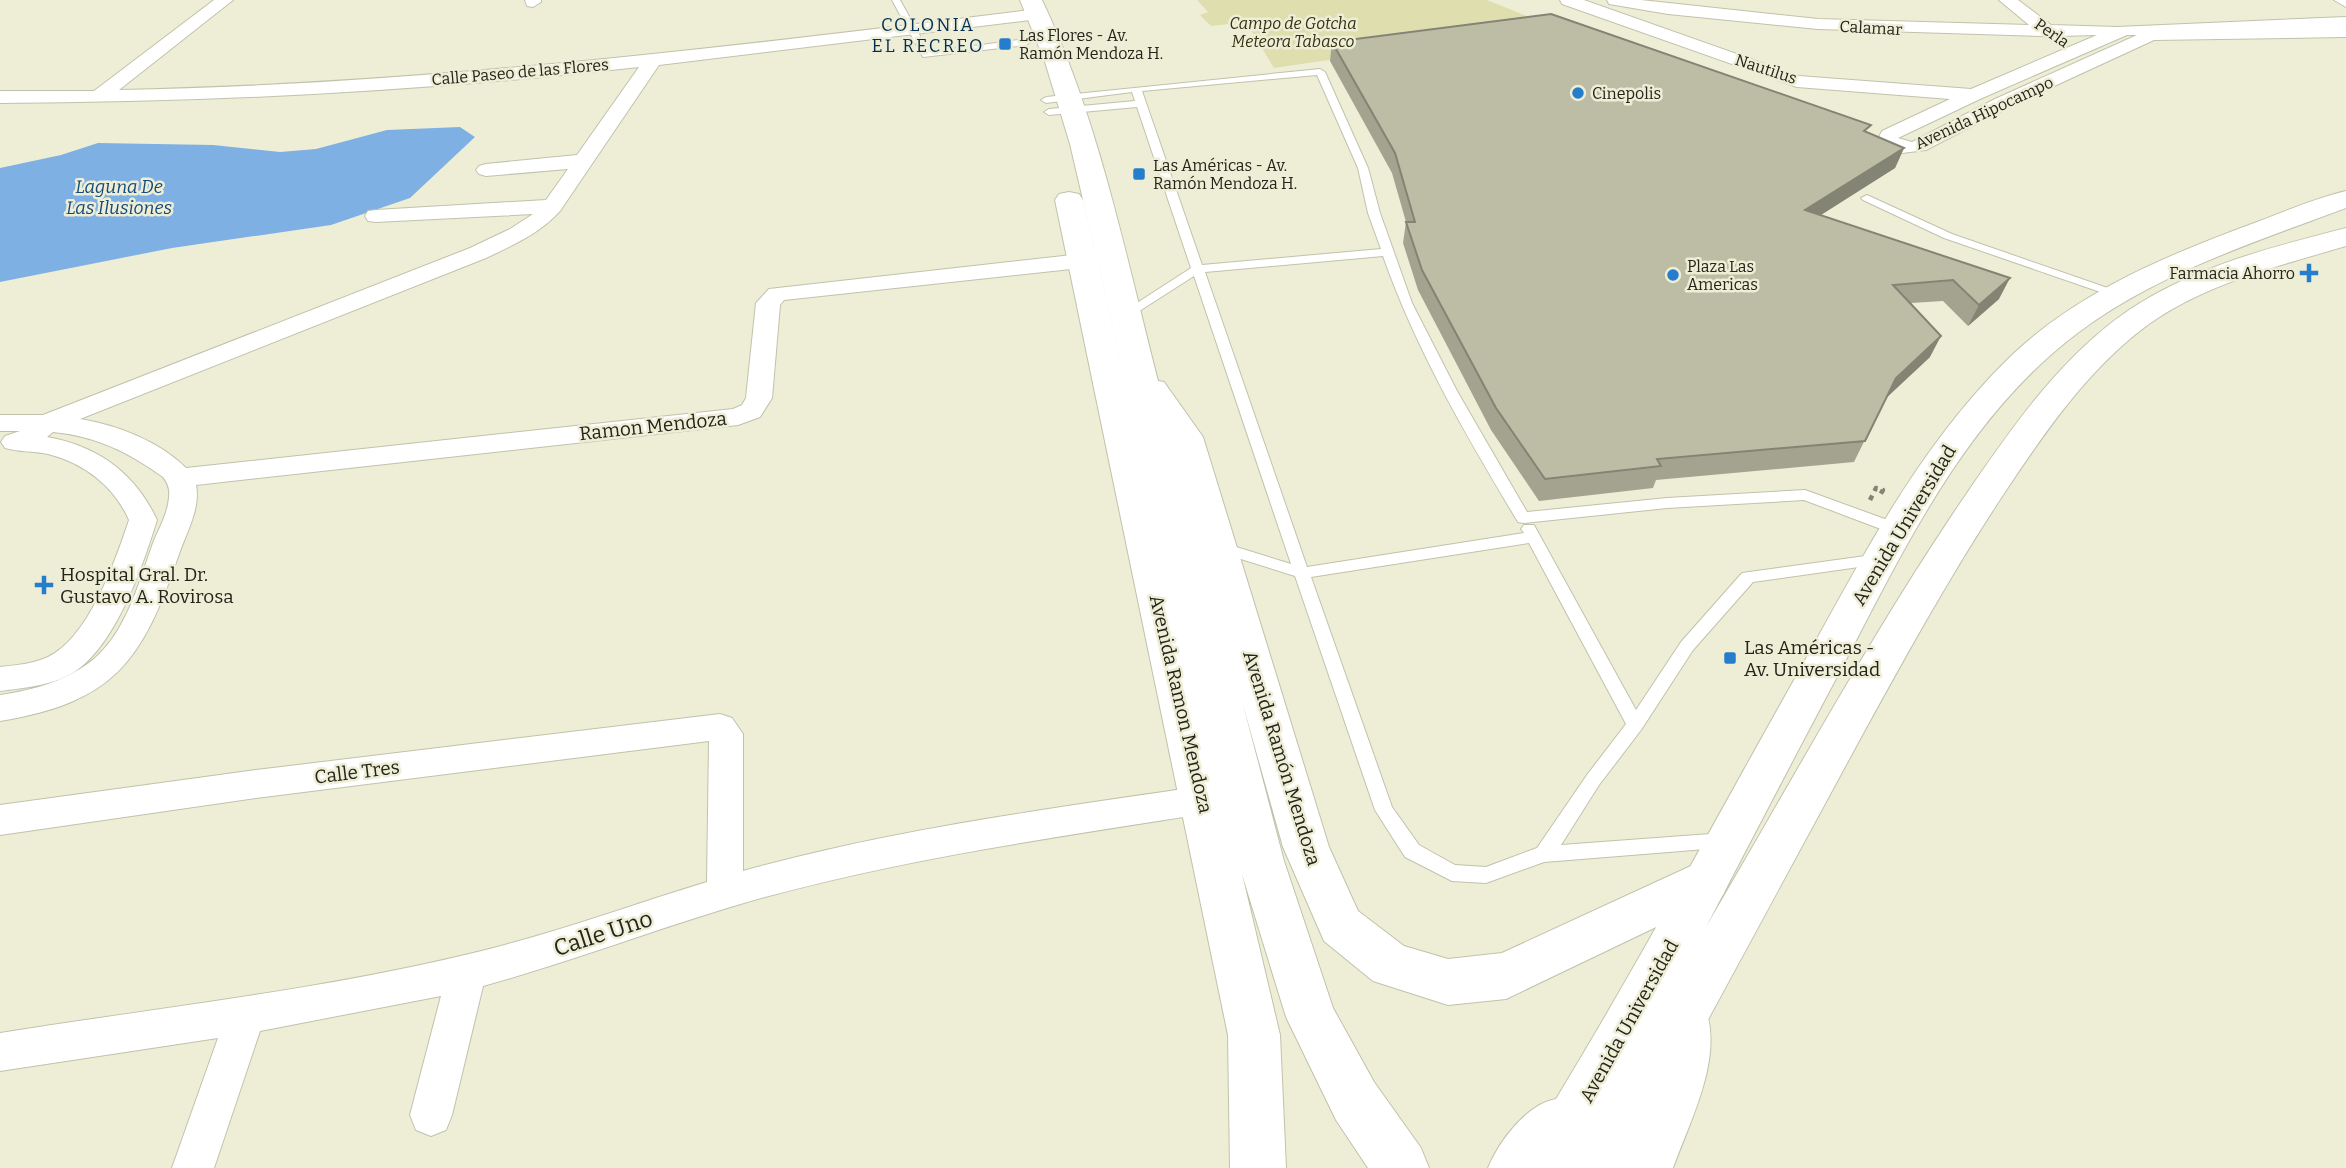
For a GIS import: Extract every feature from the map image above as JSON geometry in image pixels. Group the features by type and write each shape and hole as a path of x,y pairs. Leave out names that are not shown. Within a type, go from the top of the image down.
{"main road":[{"path":"1024,8 1026,42 1060,105 1055,138"},
{"path":"1024,8 1053,45 1060,105 1092,254"},
{"path":"1064,177 1092,254 1126,314 1261,861 1311,1017 1355,1101 1401,1168"},
{"name":"Avenida Universidad","path":"1546,1168 1600,1078 1706,880 1886,530 2000,383 2067,326 2116,293 2180,263 2346,199"},
{"path":"1597,1168 1903,624 1974,510 2049,404 2095,354 2141,315 2225,274 2346,237"},
{"name":"Avenida Ramon Mendoza","path":"1092,254 1178,696 1254,1035 1258,1168"},
{"name":"Avenida Ramón Mendoza","path":"1140,373 1186,437 1306,847 1341,926 1390,965 1448,982 1506,976 1706,880"},
{"path":"1645,1168 1680,1075 1686,1011"},
{"path":"1516,1168 1600,1078"}],"street":[{"path":"99,96 225,0"},
{"name":"Nautilus","path":"1568,0 1797,81 1973,95 2002,103"},
{"name":"Calamar","path":"1615,0 1653,7 1855,28 2129,30"},
{"name":"Perla","path":"2007,0 2077,50 2102,59"},
{"path":"1642,28 1653,7"},
{"name":"Calle Paseo de las Flores","path":"0,97 99,96 383,85 654,60 911,30 1024,8"},
{"name":"Avenida Hipocampo","path":"2346,22 2129,30 1973,95 1889,135 1888,139 1898,146 1913,148 2002,103 2156,34 2346,32"},
{"path":"11,442 48,423 157,378 478,253 522,232 540,220 552,206 654,60"},
{"path":"486,170 583,161"},
{"path":"376,216 552,206"},
{"name":"Ramon Mendoza","path":"179,478 738,417 751,411 759,398 768,303 777,294 1092,254"},
{"path":"0,423 83,426 116,435 167,466 179,478 184,495 130,636 117,655 94,676 61,693 0,708"},
{"path":"0,679 45,672 77,653 95,627 130,558 143,520 131,496 83,457 50,445 11,442"},
{"name":"Calle Tres","path":"0,820 256,784 715,727 724,728 726,734 725,894"},
{"name":"Calle Uno","path":"0,1052 246,1014 467,972 583,940 798,872 920,845 1203,800"},
{"path":"431,1115 467,972"},
{"path":"193,1168 246,1014"}],"lane":[{"path":"896,0 926,55 1026,42"},
{"path":"1060,105 1320,72 1363,168 1406,303 1450,391 1523,518 1635,725"},
{"path":"1060,105 1139,96"},
{"path":"1139,96 1384,810 1412,851 1452,873 1486,875 1544,854 1726,841"},
{"path":"1867,198 1948,236 2116,293"},
{"path":"1126,314 1197,269 1388,252"},
{"path":"1523,518 1667,503 1805,495 1886,530"},
{"path":"1544,854 1635,725 1686,646 1748,577 1886,530"},
{"path":"1219,547 1302,573 1533,537"}],"path":[{"path":"1867,505 1876,488 1883,490 1886,530"}],"green space":[{"name":"Campo de Gotcha Meteora Tabasco","path":"1197,0 1487,0 1554,27 1274,68 1246,22 1211,26 1200,15 1208,12"}],"water":[{"name":"Laguna De Las Ilusiones","path":"460,127 475,137 410,198 331,225 172,248 0,282 0,168 61,155 98,143 213,145 280,152 316,149 387,130"}],"building":[{"name":"Plaza Las Americas","path":"1551,14 1871,125 1864,131 1904,148 1805,210 2010,278 1979,305 1953,280 1893,285 1941,336 1896,378 1865,441 1657,459 1661,466 1545,479 1496,408 1422,270 1406,222 1415,222 1395,153 1332,42"}],"place":[{"name":"Las Flores - Av. Ramón Mendoza H.","path":"1005,44"},
{"name":"Cinepolis","path":"1578,93"},
{"name":"Las Américas - Av. Ramón Mendoza H.","path":"1139,174"},
{"name":"Farmacia Ahorro","path":"2309,273"},
{"name":"Plaza Las Americas","path":"1673,275"},
{"name":"Hospital Gral. Dr. Gustavo A. Rovirosa","path":"44,585"},
{"name":"Las Américas - Av. Universidad","path":"1730,658"}],"district":[{"name":"COLONIA EL RECREO","path":"928,35"}]}
